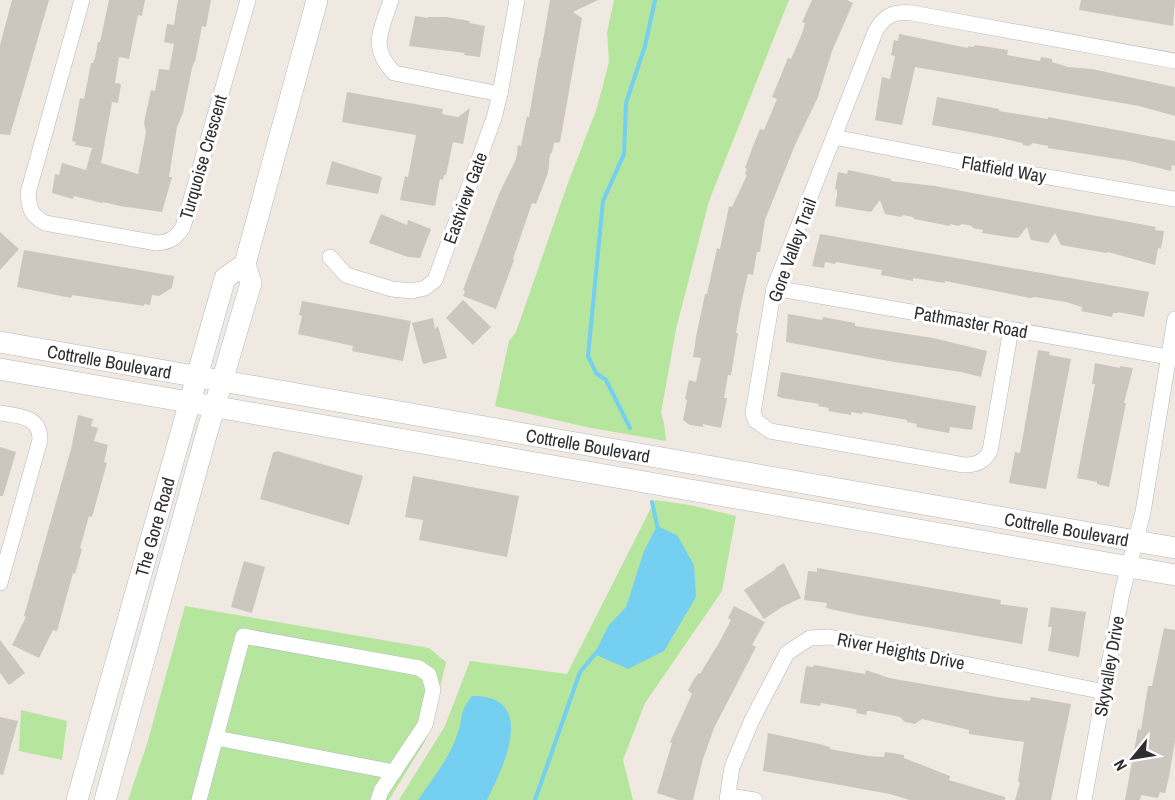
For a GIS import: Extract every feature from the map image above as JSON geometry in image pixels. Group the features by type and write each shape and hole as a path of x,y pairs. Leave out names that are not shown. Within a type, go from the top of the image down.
{"main road":[{"name":"The Gore Road","path":"109,796 215,405 251,283 245,264 317,0"},
{"name":"The Gore Road","path":"79,793 225,278 245,264"},
{"name":"Cottrelle Boulevard","path":"0,342 1175,549"},
{"name":"Cottrelle Boulevard","path":"0,369 1175,575"},
{"path":"79,793 109,796"}],"street":[{"name":"Turquoise Crescent","path":"82,0 28,193 29,207 34,216 45,223 157,243 168,242 176,237 183,227 248,0"},
{"path":"391,0 378,45 382,60 394,73 500,94"},
{"name":"Eastview Gate","path":"330,257 346,275 392,289 412,291 425,288 435,280 477,166 500,94 517,0"},
{"name":"Gore Valley Trail","path":"1011,329 990,451 981,461 973,465 770,431 756,421 753,413 774,288 876,30 888,15 898,12 1175,61"},
{"name":"Flatfield Way","path":"834,136 956,161 1175,199"},
{"name":"Pathmaster Road","path":"774,288 1172,358"},
{"name":"Skyvalley Drive","path":"1084,800 1122,593 1149,480 1172,358 1175,319"},
{"path":"0,413 29,418 38,428 40,440 0,583"},
{"path":"199,800 243,636 419,668 429,675 433,690 425,725 378,800"},
{"name":"River Heights Drive","path":"728,798 732,767 757,711 787,653 810,638 829,637 1105,692"},
{"path":"216,738 394,772"},
{"path":"728,798 755,800"}],"green space":[{"path":"614,0 789,0 709,201 676,329 661,413 666,441 586,427 495,406 509,341 516,332 569,180 597,108 609,62 607,33"},
{"path":"655,500 690,505 736,516 722,591 645,703 623,760 633,800 399,800 445,726 470,661 567,674"},
{"path":"185,606 429,648 446,662 430,730 389,800 128,800 147,744"},
{"path":"21,710 67,721 62,760 19,751"}],"water":[{"path":"657,526 677,535 694,565 696,597 664,651 628,669 594,654 609,625 626,607 644,551"},
{"path":"472,696 492,699 505,707 510,720 511,735 507,752 487,800 418,800 454,744 463,712"}],"building":[{"path":"12,0 49,0 10,135 0,134 0,45"},
{"path":"109,0 145,0 142,16 138,15 129,59 119,57 115,83 121,84 118,103 112,102 101,163 138,174 146,132 144,123 151,90 155,91 159,69 169,70 174,44 164,42 167,24 174,25 178,0 211,0 206,27 202,26 183,113 177,127 169,177 172,177 162,212 102,203 74,196 73,199 52,193 55,174 59,175 62,163 86,170 92,148 75,145 76,142 72,141 80,98 84,99 91,63 95,58 98,42 100,42"},
{"path":"550,0 598,0 573,12 582,18 560,142 554,143 548,173 536,204 532,203 496,309 463,296 465,291 463,290 499,194 516,159 518,145 521,146 527,116 529,117"},
{"path":"812,0 847,0 853,3 832,51 818,97 795,145 765,220 760,252 757,252 753,275 748,274 740,309 731,375 728,375 724,398 727,398 721,428 703,424 703,427 690,425 683,420 689,380 696,382 701,358 693,357 696,337 729,206 732,207 747,175 745,168 753,146 760,129 764,130 777,99 772,97 788,58 791,59 803,31 805,23 802,22"},
{"path":"1081,0 1175,0 1173,26 1079,10"},
{"path":"415,16 446,17 485,26 480,57 409,46"},
{"path":"899,34 968,48 968,46 974,47 975,45 1008,50 1007,55 1040,61 1041,57 1052,59 1052,62 1068,67 1092,69 1175,87 1175,116 1139,106 915,67 902,125 875,120 882,77 890,79 895,56 891,55 894,40 898,41"},
{"path":"347,92 443,109 442,114 458,117 470,108 463,144 453,142 446,175 443,180 440,179 435,206 400,200 405,176 408,177 416,135 342,122"},
{"path":"937,97 999,109 999,111 1048,119 1048,117 1175,141 1175,166 1172,165 1171,171 1130,161 1048,148 1048,146 1033,143 1029,146 1023,145 1001,138 932,125"},
{"path":"332,161 382,177 378,194 326,184"},
{"path":"848,170 891,179 891,181 935,186 1156,227 1155,230 1164,231 1161,249 1158,248 1155,265 1108,252 1061,245 1055,233 1048,243 1031,240 1027,227 1018,238 1008,237 982,233 983,230 962,224 959,226 950,224 950,226 903,215 901,217 885,214 880,200 871,212 835,206 838,172 847,174"},
{"path":"381,214 407,225 408,220 431,229 420,258 408,257 369,243"},
{"path":"0,232 19,249 0,270"},
{"path":"820,234 1149,292 1144,317 1118,312 1113,313 1112,317 1081,311 1082,307 1066,302 1030,298 945,281 945,283 913,278 913,281 881,275 882,270 836,262 835,264 825,262 824,268 812,266"},
{"path":"24,250 174,276 172,288 159,296 152,295 150,305 144,304 144,306 72,295 71,298 17,287"},
{"path":"463,300 491,327 473,345 446,318"},
{"path":"302,301 411,321 403,361 352,351 353,346 298,334 302,316 299,315"},
{"path":"788,314 822,320 823,317 855,323 855,326 933,338 987,351 981,377 786,342"},
{"path":"433,318 435,329 438,326 447,358 423,364 412,323"},
{"path":"1038,350 1050,352 1049,355 1071,359 1046,489 1009,483 1015,452 1020,453"},
{"path":"1095,363 1133,368 1124,403 1126,403 1109,487 1077,478 1095,384 1092,384"},
{"path":"781,372 976,406 972,430 950,427 949,433 916,427 917,424 907,422 907,420 862,412 862,414 851,412 851,415 828,411 829,408 818,406 819,404 782,398 777,396"},
{"path":"78,415 93,419 91,426 98,428 94,441 108,445 104,462 107,463 92,517 89,516 80,548 82,549 57,631 53,630 39,658 12,645 26,617 24,616 71,449"},
{"path":"0,447 16,452 3,496 0,496"},
{"path":"277,451 363,476 349,525 260,499 273,453"},
{"path":"413,476 519,496 507,557 419,540 423,520 405,517"},
{"path":"244,561 265,567 252,613 231,607"},
{"path":"784,563 801,598 764,619 744,590"},
{"path":"817,568 1001,600 1000,604 1028,608 1022,644 858,615 826,608 827,603 804,600 808,571 817,572"},
{"path":"734,606 765,622 752,645 756,647 714,728 703,759 693,800 678,800 657,793 672,743 670,742 692,694 688,690 720,641 731,620 728,618"},
{"path":"1051,607 1086,612 1079,657 1048,651 1052,627 1048,627"},
{"path":"1164,628 1175,630 1175,741 1169,777 1165,793 1160,792 1158,798 1141,795 1140,800 1125,800 1138,729 1141,730 1148,686 1152,686"},
{"path":"0,640 25,673 9,685 0,673"},
{"path":"814,665 865,674 866,670 889,678 1003,698 1030,701 1031,697 1071,704 1051,800 1015,800 1020,783 1018,781 1024,742 969,734 969,730 922,719 915,724 905,722 900,717 870,711 867,711 866,715 856,713 855,709 821,703 820,706 800,703 806,666 813,667"},
{"path":"0,717 18,721 3,775 0,774"},
{"path":"768,733 868,756 884,757 885,752 904,755 904,758 950,776 949,780 1005,797 1005,800 910,800 890,794 763,771"}],"waterway":[{"path":"630,428 606,380 596,373 588,356 603,201 624,154 626,103 645,46 655,0"},
{"path":"652,502 658,529"},
{"path":"535,800 580,672 596,653"}]}
